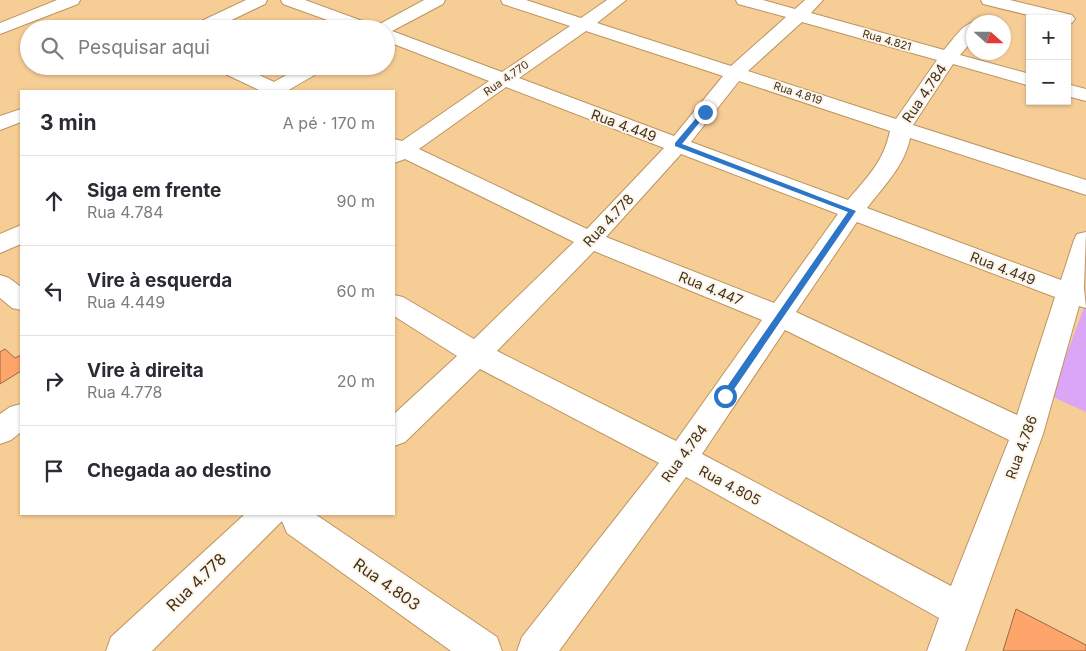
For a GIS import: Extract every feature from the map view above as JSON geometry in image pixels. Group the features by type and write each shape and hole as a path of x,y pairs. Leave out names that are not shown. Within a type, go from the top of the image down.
{"street":[{"path":"22,20 70,0"},
{"path":"218,20 259,0"},
{"path":"289,0 344,20"},
{"path":"395,22 437,0"},
{"name":"Rua 4.819","path":"509,0 1086,188"},
{"name":"Rua 4.770","path":"397,150 503,80 618,0"},
{"name":"Rua 4.821","path":"744,0 808,8 948,57 1026,79"},
{"path":"982,15 993,0 1051,15"},
{"name":"Rua 4.778","path":"395,432 478,354 590,240 678,145 735,73 808,8"},
{"path":"1071,20 1086,24"},
{"path":"0,29 20,21"},
{"name":"Rua 4.784","path":"536,651 681,459 852,211 889,165 897,149 901,127 948,57 966,36"},
{"name":"Rua 4.449","path":"395,38 1078,296"},
{"path":"242,75 272,90"},
{"path":"276,90 301,75"},
{"path":"1071,91 1086,95"},
{"path":"0,124 20,114"},
{"name":"Rua 4.447","path":"397,150 590,240 780,316 1027,434"},
{"path":"0,245 20,234"},
{"name":"Rua 4.786","path":"946,651 1078,296 1086,240"},
{"path":"0,284 20,300"},
{"name":"Rua 4.805","path":"395,305 478,354 681,459 960,610"},
{"path":"0,431 20,417"},
{"name":"Rua 4.778","path":"125,651 293,516"},
{"name":"Rua 4.803","path":"293,516 483,651"}],"shaded area":[{"path":"1086,306 1086,412 1051,396"}],"building":[{"path":"5,349 15,358 20,356 20,372 0,384 0,352"},
{"path":"1016,609 1086,645 1086,651 1003,651"}],"route":[{"path":"705,112 678,145 852,211 725,396"}]}
